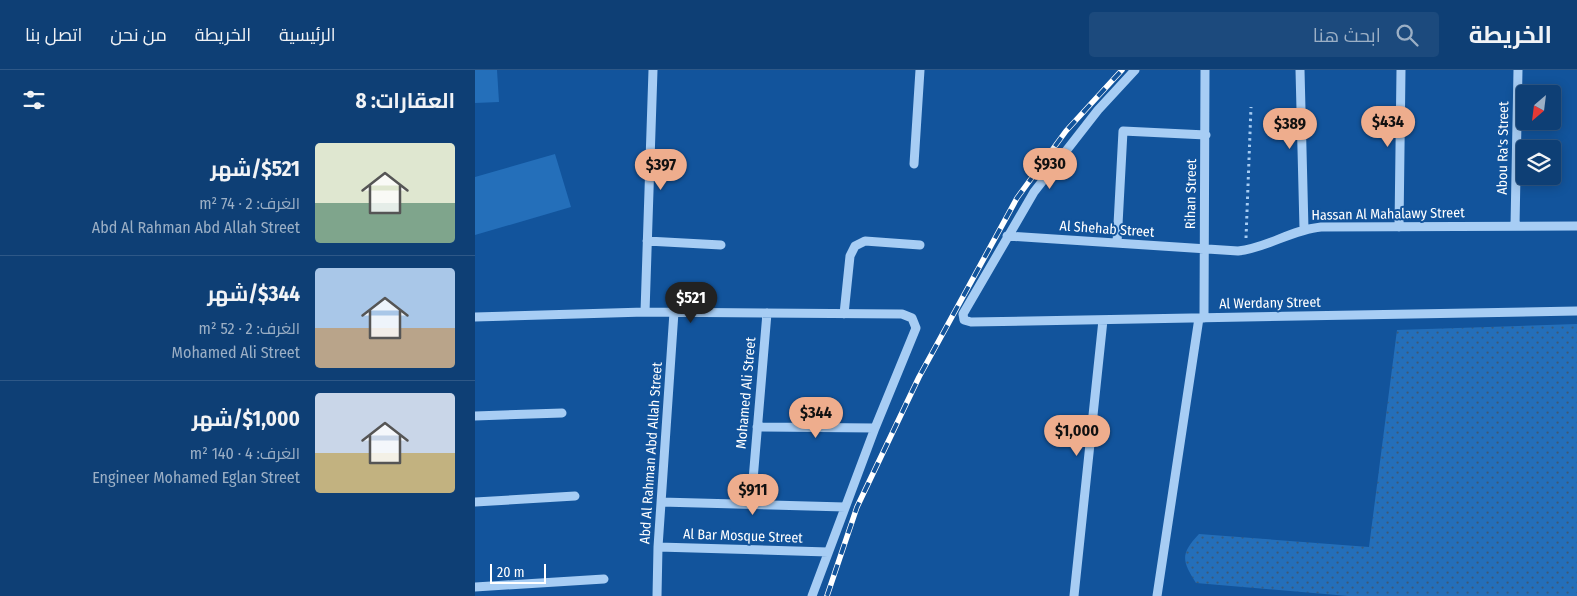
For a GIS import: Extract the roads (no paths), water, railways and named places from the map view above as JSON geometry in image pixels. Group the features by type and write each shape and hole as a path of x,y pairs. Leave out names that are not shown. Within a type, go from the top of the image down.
{"street":[{"path":"645,312 653,70"},
{"path":"914,164 920,70"},
{"path":"1007,236 1034,192 1057,161 1098,110 1135,70"},
{"name":"Rihan Street","path":"1157,596 1202,318 1206,135 1205,70"},
{"path":"1300,70 1304,229"},
{"path":"1399,226 1401,70"},
{"name":"Abou Ra's Street","path":"1515,226 1518,70"},
{"path":"1117,244 1123,130 1206,135"},
{"name":"Hassan Al Mahalawy Street","path":"1204,249 1245,251 1304,229 1321,226 1577,226"},
{"name":"Al Shehab Street","path":"1007,236 1204,249"},
{"name":"Al Werdany Street","path":"1007,236 963,314 964,320 971,322 1577,311"},
{"path":"647,241 721,245"},
{"path":"844,314 850,256 855,246 865,241 920,245"},
{"path":"475,316 645,312 908,315 915,323 915,328 812,596"},
{"name":"Abd Al Rahman Abd Allah Street","path":"657,596 658,547 674,312"},
{"name":"Mohamed Ali Street","path":"751,504 767,313"},
{"path":"1074,596 1103,320"},
{"path":"475,416 562,413"},
{"path":"757,427 875,428"},
{"path":"475,502 575,496"},
{"path":"661,502 845,507"},
{"name":"Al Bar Mosque Street","path":"658,547 828,552"},
{"path":"475,587 604,579"}],"railway":[{"path":"827,596 857,507 919,377 1017,198 1066,131 1122,70"}]}
